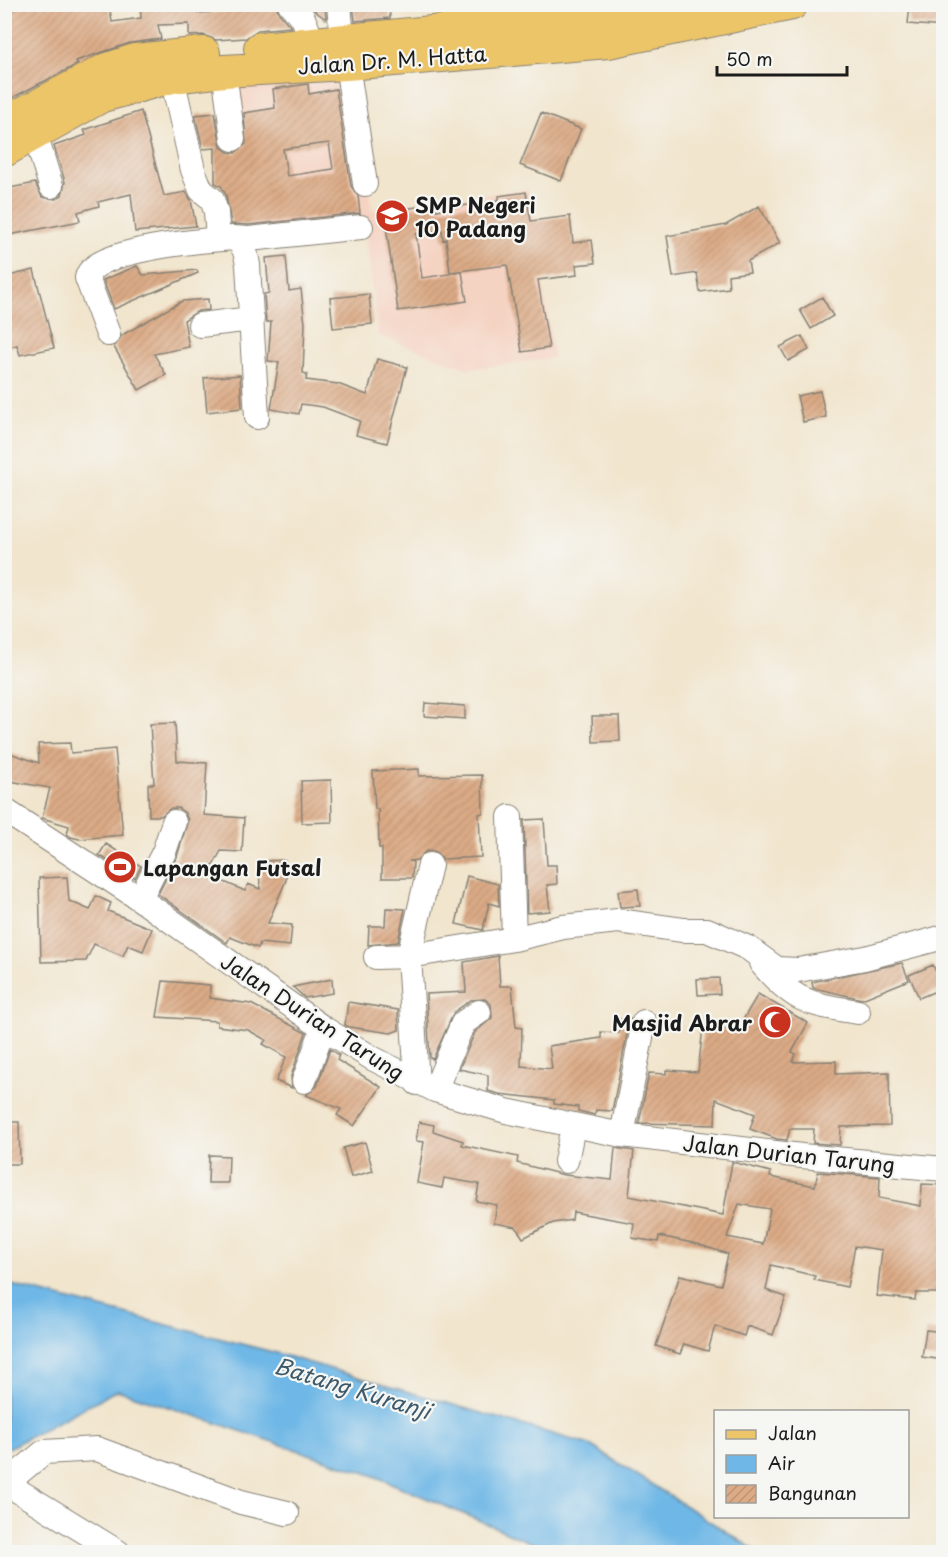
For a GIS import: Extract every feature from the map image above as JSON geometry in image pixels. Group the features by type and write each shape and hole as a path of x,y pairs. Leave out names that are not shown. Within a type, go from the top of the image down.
{"main road":[{"name":"Jalan Dr. M. Hatta","path":"4,151 102,96 172,77 224,71 334,48 605,16 663,4"},
{"name":"Jalan Dr. M. Hatta","path":"4,123 105,70 135,60 334,48 608,42 792,4"}],"street":[{"path":"290,4 334,48"},
{"path":"339,4 334,48 365,184"},
{"path":"224,71 233,139"},
{"path":"172,77 193,170 201,190 212,199 226,238"},
{"path":"35,134 51,186"},
{"path":"108,334 96,308 87,278 92,268 111,258 147,248 226,238 249,239 361,227"},
{"path":"226,238 239,240 246,252 257,417"},
{"path":"200,325 252,320"},
{"name":"Jalan Durian Tarung","path":"4,810 140,899 323,1028 426,1087 573,1127 622,1135 802,1156 944,1169"},
{"path":"510,817 514,939"},
{"path":"140,899 164,852 174,822"},
{"path":"426,1087 409,956 430,865"},
{"path":"376,957 409,956 514,939 563,927 618,921 683,930 707,930 748,948 777,969 798,970 825,968 944,937"},
{"path":"748,948 793,996 811,1004 858,1012"},
{"path":"426,1087 463,1023 479,1012"},
{"path":"622,1135 644,1022"},
{"path":"304,1081 323,1028"},
{"path":"566,1161 573,1127"},
{"path":"118,1552 6,1484 44,1452 97,1449 241,1502 287,1513"}],"shaded area":[{"name":"SMP Negeri 10 Padang","path":"351,73 372,210 528,189 554,358 468,369 378,335 364,222 255,235 234,87"}],"water":[{"name":"Batang Kuranji","path":"4,1283 273,1352 590,1445 758,1552 553,1552 372,1475 117,1390 5,1450"}],"building":[{"path":"24,4 109,4 112,22 141,18 140,4 198,4 198,13 232,11 232,4 276,4 279,13 291,27 258,30 246,38 216,40 203,35 189,36 189,24 158,25 161,39 130,43 76,61 78,64 4,102 4,14"},
{"path":"310,4 325,4 326,19 316,12"},
{"path":"353,4 389,4 390,18 355,21"},
{"path":"493,4 534,4 494,8"},
{"path":"910,4 944,4 944,27 908,24"},
{"path":"308,84 309,94 336,89 351,186 358,196 360,213 249,225 231,224 226,195 221,186 215,183 215,148 203,149 195,115 215,113 221,147 228,152 235,153 246,144 244,113 275,108 273,89","holes":["329,143 333,169 287,176 283,149"]},
{"path":"141,111 164,196 186,192 191,200 196,226 135,232 131,194 98,202 99,206 78,212 80,221 4,236 4,189 35,183 42,197 56,199 62,195 65,182 54,146 86,135 84,130"},
{"path":"541,113 581,129 561,181 520,165"},
{"path":"526,192 531,221 570,216 573,243 592,240 595,263 576,265 577,275 538,280 549,348 522,352 507,265 450,272 446,239 443,240 442,230 416,234 422,278 462,272 467,301 398,311 384,212 436,204 436,210 499,200 499,196"},
{"path":"759,206 780,243 748,261 750,272 728,275 729,288 700,292 697,273 673,277 667,236 726,225"},
{"path":"286,256 289,291 301,289 305,324 303,373 307,374 306,380 338,384 367,395 377,359 407,367 387,443 356,435 360,421 323,407 301,404 299,414 271,409 279,362 268,361 271,322 266,322 264,294 269,293 266,258"},
{"path":"137,266 143,275 197,270 198,273 114,309 103,280"},
{"path":"34,270 54,348 20,355 17,345 4,349 4,277"},
{"path":"369,294 372,324 333,328 330,298"},
{"path":"822,297 833,316 811,329 800,310"},
{"path":"208,299 209,310 198,311 184,320 189,347 154,354 166,375 139,390 114,347 122,335 182,301"},
{"path":"802,336 809,350 788,361 780,347"},
{"path":"240,375 242,408 207,412 204,378"},
{"path":"820,391 826,417 803,422 797,396"},
{"path":"425,703 465,706 465,719 424,716"},
{"path":"592,716 619,716 620,741 593,742"},
{"path":"175,723 177,761 207,763 204,815 244,818 242,852 221,851 208,875 245,891 248,884 260,889 259,861 285,860 286,880 268,923 292,925 290,946 260,943 258,948 230,937 227,943 158,894 177,857 188,820 185,813 178,808 171,808 161,816 149,816 148,784 154,784 150,724"},
{"path":"70,743 71,753 115,749 123,835 79,839 71,837 67,834 69,826 42,818 50,788 4,780 4,751 39,763 38,744"},
{"path":"419,769 419,776 482,775 483,813 479,814 481,857 443,859 434,851 426,851 417,860 409,861 413,862 412,878 382,878 382,848 379,848 378,809 375,809 373,771"},
{"path":"331,780 332,822 302,823 301,781"},
{"path":"544,819 547,865 556,865 557,884 547,885 550,911 527,913 524,820"},
{"path":"106,844 141,866 135,878 99,855"},
{"path":"467,876 498,884 499,906 489,903 483,930 456,924"},
{"path":"67,877 69,901 90,910 96,896 111,903 108,911 152,929 143,951 128,945 123,956 94,944 86,961 41,962 39,878"},
{"path":"638,889 640,906 620,907 618,891"},
{"path":"386,908 405,909 398,942 368,945 369,926 385,926"},
{"path":"498,956 500,986 512,986 516,1027 522,1028 521,1066 552,1069 549,1046 601,1038 601,1032 619,1033 620,1019 630,1019 612,1111 596,1110 595,1115 578,1111 578,1107 554,1104 554,1100 488,1091 488,1075 459,1069 475,1032 492,1018 491,1004 485,999 471,1000 454,1012 433,1059 430,1058 426,994 466,992 464,962"},
{"path":"902,963 909,980 862,999 813,988 812,982"},
{"path":"933,965 943,988 919,998 909,975"},
{"path":"719,978 720,994 698,995 697,979"},
{"path":"332,979 333,993 305,998 293,987"},
{"path":"163,981 210,985 210,998 251,1004 306,1033 291,1076 292,1088 276,1081 286,1057 263,1044 266,1040 248,1030 217,1026 217,1021 157,1017"},
{"path":"758,994 808,1023 792,1052 796,1054 793,1062 836,1061 836,1074 889,1072 890,1126 841,1127 840,1145 813,1143 814,1129 790,1129 787,1140 777,1139 750,1129 755,1114 716,1099 715,1125 639,1123 649,1073 666,1074 666,1070 698,1072 703,1027 737,1030"},
{"path":"348,1002 398,1010 399,1030 391,1033 345,1025"},
{"path":"330,1049 339,1055 337,1060 381,1087 354,1126 337,1115 341,1109 306,1095 317,1086"},
{"path":"4,1122 19,1122 20,1164 4,1164"},
{"path":"419,1122 434,1125 433,1131 463,1141 462,1145 518,1157 517,1163 564,1175 612,1180 615,1148 634,1151 629,1196 723,1215 732,1162 771,1172 770,1177 815,1186 818,1172 880,1177 879,1198 921,1206 922,1184 944,1185 944,1293 916,1293 915,1300 877,1296 882,1250 855,1246 847,1287 814,1280 815,1276 771,1265 766,1290 786,1297 773,1335 747,1326 744,1336 715,1326 708,1351 684,1344 680,1354 656,1346 680,1275 721,1285 728,1254 697,1244 659,1236 658,1242 632,1238 634,1223 573,1212 572,1220 553,1223 523,1238 516,1227 494,1223 497,1205 476,1201 479,1184 444,1178 442,1188 417,1183 424,1142 416,1141","holes":["739,1204 770,1209 763,1244 727,1237"]},
{"path":"365,1142 373,1171 351,1177 343,1148"},
{"path":"209,1155 229,1156 228,1183 208,1183"},
{"path":"926,1330 944,1332 944,1360 922,1357"}],"place":[{"name":"SMP Negeri 10 Padang","path":"392,216"},
{"name":"Lapangan Futsal","path":"120,867"},
{"name":"Masjid Abrar","path":"775,1022"}]}
